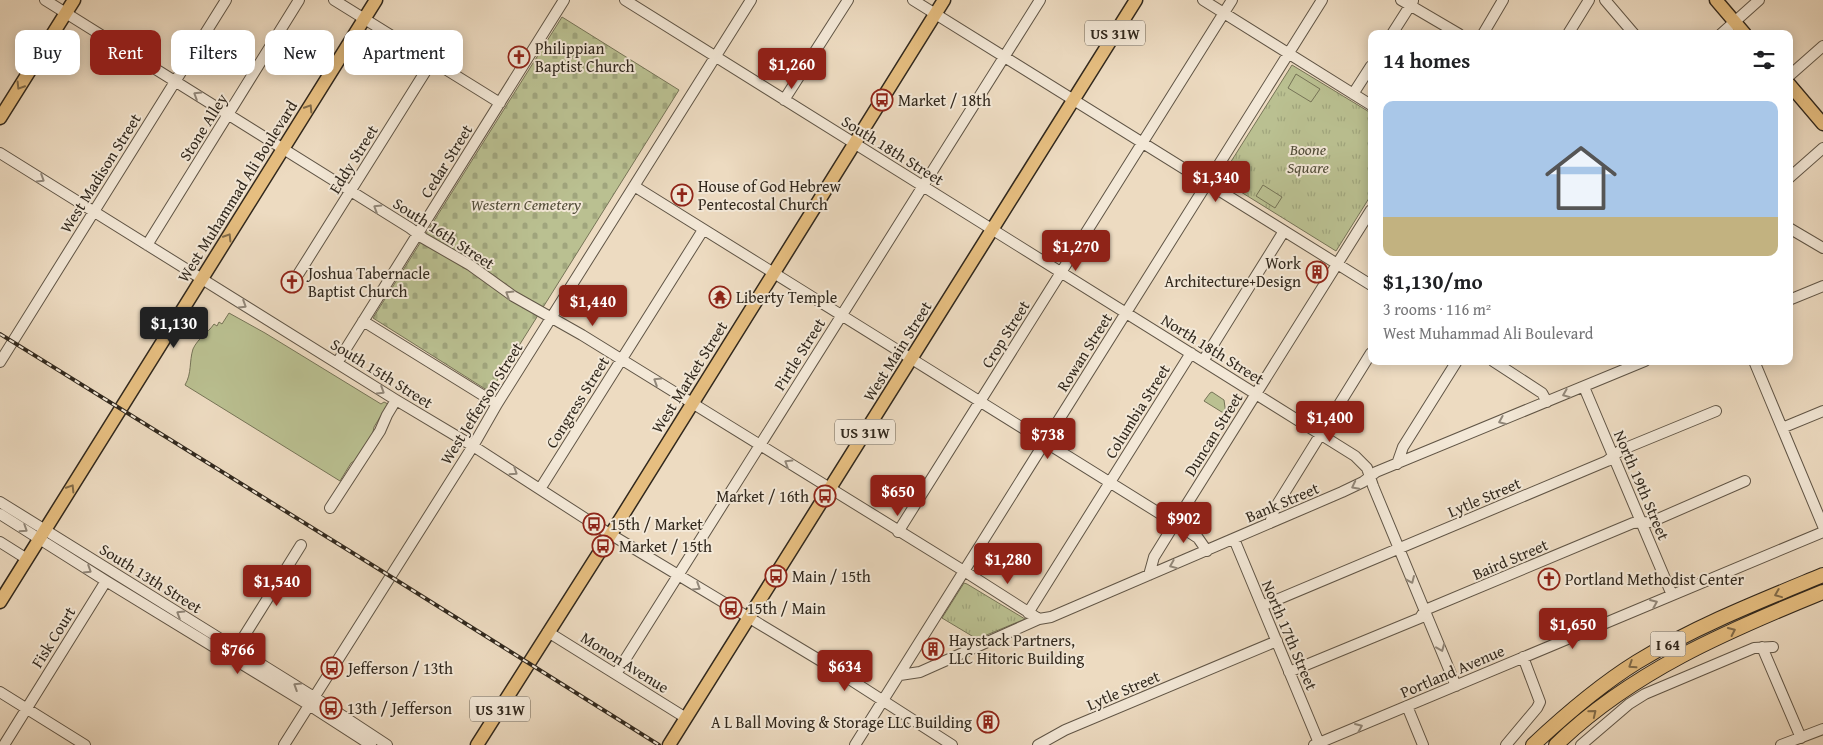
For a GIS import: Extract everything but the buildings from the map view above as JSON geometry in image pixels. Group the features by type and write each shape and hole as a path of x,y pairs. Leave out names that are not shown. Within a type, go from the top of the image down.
{"highway":[{"name":"I 64","path":"1533,745 1586,698 1636,663 1669,643 1718,619 1823,576"},
{"name":"I 64","path":"1556,745 1609,700 1661,667 1764,616 1823,592"}],"main road":[{"path":"0,118 74,0"},
{"name":"West Muhammad Ali Boulevard","path":"0,602 376,0"},
{"name":"West Market Street","path":"477,745 944,0"},
{"name":"West Main Street","path":"669,745 1136,0"},
{"path":"1716,0 1742,30"},
{"path":"1793,89 1823,124"}],"street":[{"name":"South 16th Street","path":"45,0 470,265 513,296 622,360 1039,619"},
{"name":"West Madison Street","path":"0,362 226,0"},
{"name":"Stone Alley","path":"148,244 299,0"},
{"path":"334,0 382,30"},
{"name":"Cedar Street","path":"337,363 564,0"},
{"name":"South 18th Street","path":"625,0 992,230"},
{"name":"West Jefferson Street","path":"284,745 751,0"},
{"path":"784,100 848,0"},
{"path":"913,0 1368,283"},
{"name":"Pirtle Street","path":"616,674 1040,0"},
{"path":"1203,0 1368,103"},
{"name":"Crop Street","path":"898,532 1232,0"},
{"name":"Rowan Street","path":"855,745 1322,0"},
{"path":"1485,30 1503,0"},
{"path":"1571,30 1590,0"},
{"path":"1605,0 1631,30"},
{"path":"1726,30 1759,0"},
{"path":"1394,30 1408,2 1453,30"},
{"path":"1793,72 1823,46"},
{"path":"1353,94 1368,71"},
{"name":"Eddy Street","path":"298,273 423,75"},
{"path":"455,75 500,103"},
{"path":"1793,174 1823,148"},
{"name":"South 15th Street","path":"0,153 473,446 611,534 826,664 882,702 952,745"},
{"path":"634,186 1175,523 1198,538 1207,550"},
{"name":"Duncan Street","path":"1149,575 1154,557 1368,215"},
{"name":"Congress Street","path":"540,489 703,230"},
{"name":"North 18th Street","path":"992,230 1355,456 1367,468 1456,686"},
{"path":"1793,230 1823,248"},
{"path":"1203,360 1284,231"},
{"path":"1793,298 1823,286"},
{"path":"363,321 496,404"},
{"name":"Columbia Street","path":"1028,612 1191,353"},
{"path":"1270,523 1275,508 1368,358"},
{"path":"1397,464 1403,447 1454,365"},
{"path":"1498,365 1542,393 1548,402"},
{"name":"Bank Street","path":"900,675 920,672 1039,619 1050,617 1342,492 1376,472 1636,365"},
{"path":"1756,365 1823,526"},
{"name":"North 19th Street","path":"1584,387 1672,595"},
{"path":"330,508 375,438 396,400"},
{"name":"Lytle Street","path":"1262,606 1607,462 1621,450 1716,411"},
{"path":"1782,428 1823,411"},
{"name":"Baird Street","path":"1290,672 1420,618 1425,610 1633,523 1651,522 1745,481"},
{"name":"South 13th Street","path":"0,502 106,581 234,653"},
{"name":"South 13th Street","path":"0,514 42,534 312,701 387,745"},
{"name":"Portland Avenue","path":"1316,744 1823,532"},
{"name":"North 17th Street","path":"1234,539 1290,672 1316,744"},
{"path":"0,542 27,559"},
{"path":"234,653 301,545"},
{"name":"Fisk Court","path":"4,745 106,581"},
{"name":"Monon Avenue","path":"548,632 686,718"},
{"name":"Lytle Street","path":"1038,745 1065,730 1277,642"},
{"path":"1581,745 1629,704 1645,694 1754,648 1768,647 1764,649 1801,738"},
{"path":"1506,745 1538,708 1540,702 1523,657"},
{"path":"0,692 85,745"},
{"name":"South 13th Street","path":"312,701 371,745"},
{"path":"1407,706 1423,745"},
{"path":"1781,745 1823,729"}],"green space":[{"name":"Western Cemetery","path":"562,17 679,90 490,392 373,318"},
{"name":"Boone Square","path":"1292,65 1368,111 1368,200 1336,251 1220,179"},
{"path":"1296,74 1320,89 1311,102 1288,88"},
{"path":"1263,185 1282,197 1275,208 1256,196"},
{"path":"229,313 381,404 384,402 388,404 374,427 372,437 359,458 351,463 340,481 185,385 189,376 195,345 214,324 217,326 219,322 222,324"},
{"path":"1212,392 1224,400 1226,425 1221,422 1225,414 1204,401"},
{"path":"964,583 1025,619 977,639 942,618"}],"railway":[{"path":"0,334 659,745"}],"place":[{"name":"Philippian Baptist Church","path":"519,57"},
{"name":"Market / 18th","path":"882,100"},
{"name":"House of God Hebrew Pentecostal Church","path":"682,195"},
{"name":"Work Architecture+Design","path":"1317,272"},
{"name":"Joshua Tabernacle Baptist Church","path":"292,282"},
{"name":"Liberty Temple","path":"720,297"},
{"name":"Market / 16th","path":"825,496"},
{"name":"15th / Market","path":"594,524"},
{"name":"Market / 15th","path":"603,546"},
{"name":"Main / 15th","path":"776,576"},
{"name":"Portland Methodist Center","path":"1549,579"},
{"name":"15th / Main","path":"731,608"},
{"name":"Haystack Partners, LLC Hitoric Building","path":"933,649"},
{"name":"Jefferson / 13th","path":"332,668"},
{"name":"13th / Jefferson","path":"331,708"},
{"name":"A L Ball Moving & Storage LLC Building","path":"988,722"}]}
